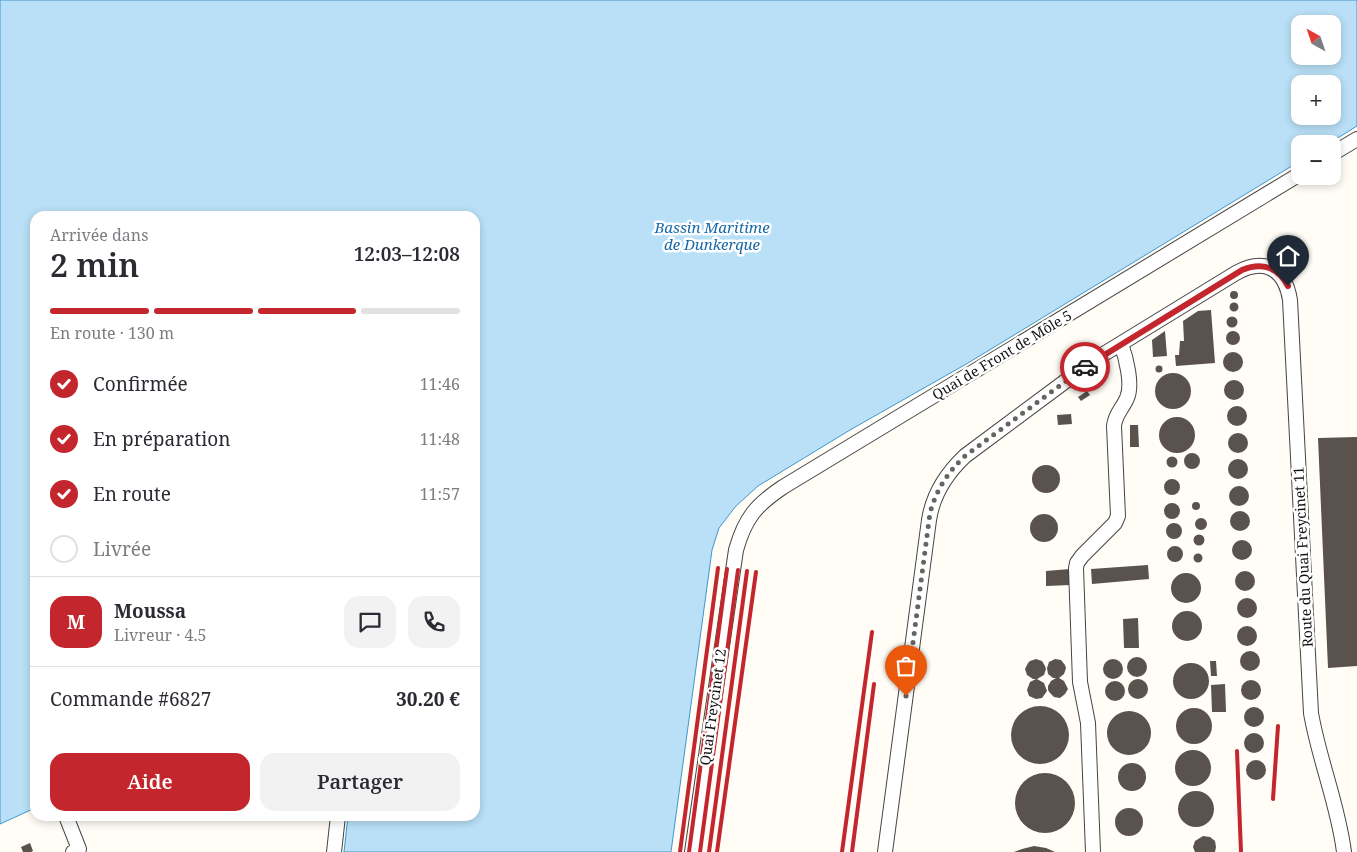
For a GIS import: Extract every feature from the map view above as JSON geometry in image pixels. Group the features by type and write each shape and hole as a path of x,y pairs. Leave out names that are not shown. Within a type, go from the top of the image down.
{"street":[{"path":"1341,149 1357,139"},
{"name":"Quai de Front de Môle 5","path":"734,561 739,536 745,524 767,497 1291,179"},
{"name":"Route du Quai Freycinet 11","path":"1121,344 1242,270 1254,266 1269,268 1278,273 1288,286 1310,701 1315,734 1339,818 1344,852"},
{"path":"884,852 929,520 932,506 941,486 954,467 965,456 1086,366 1121,344 1126,359 1129,390 1127,398 1116,416 1114,426 1118,516 1115,523 1079,560 1076,568 1080,682 1088,722 1093,852"},
{"name":"Quai Freycinet 12","path":"692,852 734,561"},
{"path":"67,821 76,851"},
{"path":"334,852 337,821"}],"water":[{"name":"Bassin Maritime de Dunkerque","path":"0,0 1357,0 1357,126 1341,136 1291,135 1291,166 968,363 850,430 758,486 736,506 719,528 712,550 671,852 344,852 347,821 480,821 480,211 30,211 30,810 0,824"}],"building":[{"path":"1234,291 1238,295 1234,299 1230,295"},
{"path":"1234,303 1238,307 1234,311 1230,307"},
{"path":"1211,310 1215,363 1176,366 1175,355 1179,355 1180,341 1184,341 1183,321 1198,311"},
{"path":"1232,316 1238,322 1232,328 1226,322"},
{"path":"1165,331 1167,356 1153,357 1152,340"},
{"path":"1233,331 1238,333 1240,338 1238,343 1233,345 1228,343 1226,338 1228,333"},
{"path":"1229,352 1237,352 1243,358 1243,366 1237,372 1229,372 1223,366 1223,358"},
{"path":"1159,365 1163,369 1159,373 1155,369"},
{"path":"1173,373 1180,374 1186,378 1190,384 1190,398 1186,404 1180,408 1173,409 1166,408 1160,404 1156,398 1155,391 1156,384 1160,378 1166,374"},
{"path":"1234,380 1241,383 1244,390 1241,397 1234,400 1227,397 1224,390 1227,383"},
{"path":"1087,391 1090,395 1081,401 1078,397"},
{"path":"1237,406 1244,409 1247,416 1244,423 1237,426 1230,423 1227,416 1230,409"},
{"path":"1071,414 1072,424 1058,425 1057,415"},
{"path":"1177,417 1184,418 1190,422 1194,428 1194,442 1190,448 1184,452 1177,453 1170,452 1164,448 1160,442 1159,435 1160,428 1164,422 1170,418"},
{"path":"1130,425 1138,425 1139,447 1130,447"},
{"path":"1238,433 1245,436 1248,443 1245,450 1238,453 1231,450 1228,443 1231,436"},
{"path":"1357,437 1357,666 1328,668 1318,438"},
{"path":"1192,453 1200,461 1192,469 1184,461"},
{"path":"1170,457 1174,457 1177,462 1176,466 1170,467 1167,464 1167,460"},
{"path":"1234,459 1242,459 1248,465 1248,473 1242,479 1234,479 1228,473 1228,465"},
{"path":"1046,465 1056,469 1060,479 1056,489 1046,493 1036,489 1032,479 1036,469"},
{"path":"1172,479 1180,487 1172,495 1164,487"},
{"path":"1239,486 1246,489 1249,496 1246,503 1239,506 1232,503 1229,496 1232,489"},
{"path":"1196,502 1200,506 1196,510 1192,506"},
{"path":"1172,503 1180,511 1172,519 1164,511"},
{"path":"1236,511 1244,511 1250,517 1250,525 1244,531 1236,531 1230,525 1230,517"},
{"path":"1044,514 1054,518 1058,528 1054,538 1044,542 1034,538 1030,528 1034,518"},
{"path":"1201,518 1207,524 1201,530 1195,524"},
{"path":"1174,523 1180,525 1182,531 1180,537 1174,539 1168,537 1166,531 1168,525"},
{"path":"1199,534 1205,540 1199,546 1193,540"},
{"path":"1242,540 1249,543 1252,550 1249,557 1242,560 1235,557 1232,550 1235,543"},
{"path":"1175,546 1181,548 1183,554 1181,560 1175,562 1169,560 1167,554 1169,548"},
{"path":"1198,553 1203,558 1198,563 1193,558"},
{"path":"1148,565 1149,579 1092,584 1091,569"},
{"path":"1070,569 1071,585 1046,586 1046,571"},
{"path":"1245,571 1252,574 1255,581 1252,588 1245,591 1238,588 1235,581 1238,574"},
{"path":"1186,573 1197,577 1201,588 1197,599 1186,603 1175,599 1171,588 1175,577"},
{"path":"1247,598 1254,601 1257,608 1254,615 1247,618 1240,615 1237,608 1240,601"},
{"path":"1187,611 1193,612 1201,620 1201,632 1193,640 1187,641 1181,640 1173,632 1172,626 1173,620 1181,612"},
{"path":"1138,618 1139,648 1124,648 1123,619"},
{"path":"1247,626 1254,629 1257,636 1254,643 1247,646 1240,643 1237,636 1240,629"},
{"path":"1250,651 1257,654 1260,661 1257,668 1250,671 1243,668 1240,661 1243,654"},
{"path":"1137,657 1144,660 1147,667 1144,674 1137,677 1130,674 1127,667 1130,660"},
{"path":"1036,659 1042,661 1045,666 1044,675 1037,679 1044,683 1047,691 1042,698 1036,699 1029,696 1027,690 1030,682 1036,679 1027,675 1025,669 1030,661"},
{"path":"1055,659 1061,660 1066,668 1064,674 1059,678 1064,681 1068,689 1060,698 1054,697 1048,690 1051,681 1056,678 1048,674 1047,668 1049,662"},
{"path":"1113,659 1120,662 1123,669 1120,676 1113,679 1106,676 1103,669 1106,662"},
{"path":"1210,661 1216,661 1217,676 1211,676"},
{"path":"1191,663 1198,664 1204,668 1208,674 1208,688 1204,694 1198,698 1191,699 1184,698 1178,694 1174,688 1173,681 1174,674 1178,668 1184,664"},
{"path":"1138,679 1145,682 1148,689 1145,696 1138,699 1131,696 1128,689 1131,682"},
{"path":"1251,680 1258,683 1261,690 1258,697 1251,700 1244,697 1241,690 1244,683"},
{"path":"1115,681 1122,684 1125,691 1122,698 1115,701 1108,698 1105,691 1108,684"},
{"path":"1225,684 1226,712 1212,712 1211,685"},
{"path":"1034,706 1046,706 1061,714 1069,729 1069,741 1061,756 1046,764 1034,764 1019,756 1011,741 1011,729 1019,714"},
{"path":"1254,707 1261,710 1264,717 1261,724 1254,727 1247,724 1244,717 1247,710"},
{"path":"1194,708 1201,709 1207,713 1211,719 1211,733 1207,739 1201,743 1194,744 1187,743 1181,739 1177,733 1176,726 1177,719 1181,713 1187,709"},
{"path":"1125,711 1133,711 1145,717 1151,733 1145,749 1133,755 1125,755 1113,749 1107,737 1107,729 1113,717"},
{"path":"1254,733 1261,736 1264,743 1261,750 1254,753 1247,750 1244,743 1247,736"},
{"path":"1193,750 1200,751 1206,755 1210,761 1210,775 1206,781 1200,785 1193,786 1186,785 1180,781 1176,775 1175,768 1176,761 1180,755 1186,751"},
{"path":"1256,760 1263,763 1266,770 1263,777 1256,780 1249,777 1246,770 1249,763"},
{"path":"1132,763 1142,767 1146,777 1142,787 1132,791 1122,787 1118,777 1122,767"},
{"path":"1039,773 1051,773 1062,778 1070,786 1075,797 1073,815 1062,828 1051,833 1039,833 1028,828 1020,820 1015,809 1015,797 1020,786 1028,778"},
{"path":"1196,791 1203,792 1209,796 1213,802 1213,816 1209,822 1203,826 1196,827 1189,826 1183,822 1179,816 1178,809 1179,802 1183,796 1189,792"},
{"path":"1129,808 1139,812 1143,822 1139,832 1129,836 1119,832 1115,822 1119,812"},
{"path":"1203,836 1210,837 1215,841 1215,852 1195,852 1193,847 1195,841"},
{"path":"30,843 33,851 23,852 21,847"},
{"path":"1034,846 1046,848 1055,852 1014,852"}],"railway":[{"path":"680,852 718,568"},
{"path":"689,852 727,569"},
{"path":"700,852 738,570"},
{"path":"709,852 747,571"},
{"path":"717,852 756,572"},
{"path":"842,852 872,632"},
{"path":"852,852 874,684"},
{"path":"1273,799 1278,726"},
{"path":"1237,751 1241,852"}],"way so far":[{"path":"906,696 930,513 941,486 949,473 965,456 1085,367"}],"route":[{"path":"1085,367 1242,270 1254,266 1264,266 1282,276 1288,286"}]}
